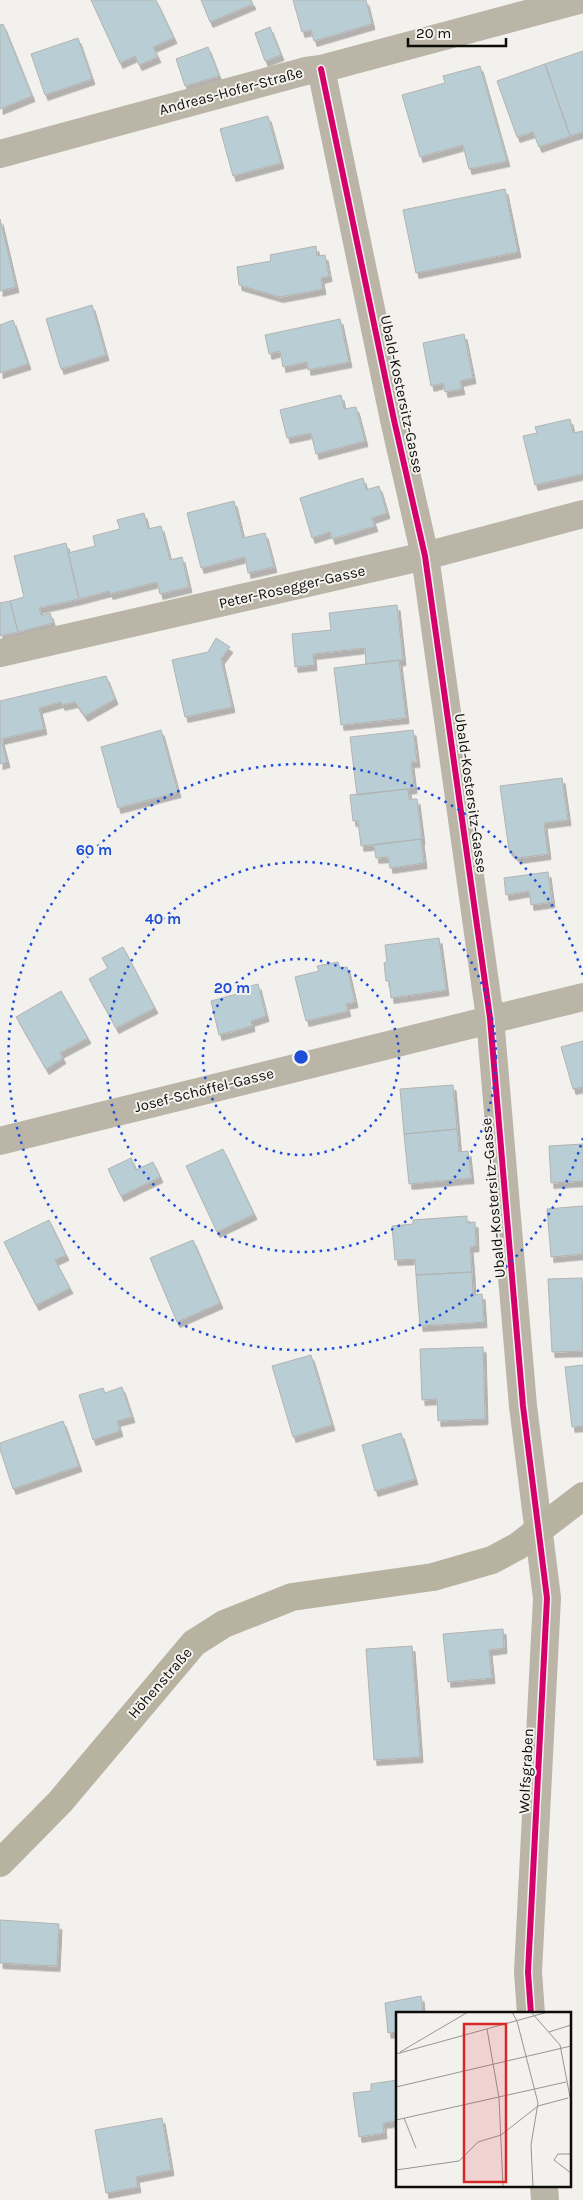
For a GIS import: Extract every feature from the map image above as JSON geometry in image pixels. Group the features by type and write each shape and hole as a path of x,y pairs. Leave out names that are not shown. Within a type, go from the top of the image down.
{"street":[{"name":"Andreas-Hofer-Straße","path":"0,154 306,71 321,69 579,0"},
{"name":"Ubald-Kostersitz-Gasse","path":"321,69 392,410 425,556 490,1018 523,1406 539,1530"},
{"name":"Peter-Rosegger-Gasse","path":"0,654 425,556 583,514"},
{"name":"Josef-Schöffel-Gasse","path":"0,1141 490,1018 583,997"},
{"name":"Höhenstraße","path":"0,1863 60,1802 194,1643 224,1624 292,1596 433,1577 492,1560 539,1530 583,1496"},
{"name":"Wolfsgraben","path":"531,2012 528,1972 547,1598 539,1530"}],"building":[{"path":"91,0 156,0 174,38 153,47 158,57 139,65 135,56 120,63"},
{"path":"201,0 251,0 253,4 210,22"},
{"path":"293,0 366,0 372,24 314,41 311,30 302,32"},
{"path":"3,24 32,96 0,109 0,25"},
{"path":"270,27 281,55 265,61 255,33"},
{"path":"78,38 92,79 45,95 31,54"},
{"path":"208,47 219,76 185,86 176,59"},
{"path":"583,51 583,132 570,136 545,64"},
{"path":"545,64 570,136 539,147 533,132 517,137 497,81"},
{"path":"480,66 507,161 469,169 463,145 420,157 402,95 445,83 443,76"},
{"path":"268,116 281,163 233,176 220,129"},
{"path":"505,189 518,252 416,273 403,210"},
{"path":"0,219 16,287 0,291"},
{"path":"316,246 317,256 325,255 329,276 321,278 323,289 280,297 239,285 237,267 271,261 270,255"},
{"path":"92,305 106,355 61,369 46,319"},
{"path":"340,319 349,362 308,370 307,362 283,367 280,351 269,354 265,335"},
{"path":"13,320 28,364 0,373 0,325"},
{"path":"464,334 473,378 460,381 462,389 445,392 443,383 431,386 423,343"},
{"path":"341,395 344,409 356,407 365,441 316,454 311,433 287,438 280,410"},
{"path":"570,419 573,433 583,431 583,474 535,485 523,436 537,433 535,427"},
{"path":"363,478 366,490 379,486 387,513 372,518 375,526 332,539 330,532 312,538 300,498"},
{"path":"234,501 243,538 265,533 274,567 248,573 245,557 201,568 187,513"},
{"path":"144,513 148,529 161,526 170,560 182,557 189,587 160,594 157,582 110,594 109,591 79,599 68,553 95,546 93,536 120,529 117,520"},
{"path":"66,543 79,599 39,608 41,615 50,613 53,623 18,632 10,601 24,597 14,556"},
{"path":"10,601 18,632 0,636 0,603"},
{"path":"397,605 403,660 366,664 365,648 313,654 314,665 295,667 292,634 331,630 329,613"},
{"path":"216,638 230,647 221,659 232,707 185,717 172,660 208,652"},
{"path":"399,660 406,718 341,725 334,668"},
{"path":"106,676 115,699 85,716 75,702 62,705 61,702 39,708 44,729 1,739 7,762 0,764 0,701"},
{"path":"161,730 178,792 118,808 101,747"},
{"path":"413,730 417,762 411,762 414,788 357,795 350,737"},
{"path":"562,778 568,820 544,823 548,854 518,858 509,850 500,786"},
{"path":"408,789 409,799 417,799 422,839 361,846 358,821 353,821 350,795"},
{"path":"421,839 424,863 390,868 388,857 376,858 374,845"},
{"path":"548,872 552,902 531,905 529,891 506,895 504,878"},
{"path":"439,938 446,990 391,998 389,981 386,981 384,963 387,962 385,945"},
{"path":"123,947 155,1008 116,1028 89,979 108,968 102,958"},
{"path":"338,962 340,968 347,967 355,1002 346,1004 348,1011 306,1021 295,977 319,971 317,966"},
{"path":"258,984 266,1016 251,1021 252,1026 219,1035 211,1001 244,992 243,988"},
{"path":"61,991 88,1038 60,1053 63,1058 46,1069 16,1017"},
{"path":"583,1041 583,1087 573,1089 561,1047"},
{"path":"453,1085 457,1129 404,1134 400,1089"},
{"path":"457,1129 459,1152 468,1151 471,1178 409,1184 404,1134"},
{"path":"583,1144 583,1181 551,1183 549,1146"},
{"path":"223,1149 254,1214 217,1232 186,1166"},
{"path":"131,1158 136,1170 153,1162 160,1177 121,1196 108,1169"},
{"path":"583,1206 583,1254 551,1257 547,1209"},
{"path":"467,1216 467,1223 475,1222 476,1246 470,1247 472,1272 416,1275 415,1259 395,1260 392,1226 413,1224 413,1220"},
{"path":"49,1220 66,1255 55,1260 70,1288 36,1305 4,1242"},
{"path":"193,1240 220,1303 177,1322 150,1258"},
{"path":"472,1272 473,1295 482,1294 484,1322 420,1326 416,1275"},
{"path":"582,1278 583,1351 552,1352 548,1279"},
{"path":"483,1347 485,1419 438,1421 437,1399 422,1400 420,1349"},
{"path":"311,1355 332,1425 293,1437 272,1366"},
{"path":"583,1365 583,1426 572,1427 565,1367"},
{"path":"122,1387 132,1417 117,1421 120,1431 93,1440 79,1395 103,1388 105,1393"},
{"path":"63,1421 79,1466 13,1489 0,1449 0,1443"},
{"path":"401,1433 415,1479 375,1491 362,1445"},
{"path":"503,1629 504,1648 489,1650 492,1678 448,1682 443,1634"},
{"path":"412,1646 420,1757 374,1760 366,1649"},
{"path":"0,1920 59,1924 57,1966 0,1963"},
{"path":"421,1996 423,2012 396,2012 396,2032 388,2033 385,2003"},
{"path":"396,2080 396,2121 383,2123 384,2133 359,2137 353,2093 371,2091 371,2084"},
{"path":"162,2118 171,2170 136,2177 138,2187 106,2193 95,2130"}],"cycle path":[{"path":"321,69 394,420 425,556 490,1018 523,1406 547,1598 528,1972 531,2012"}]}
